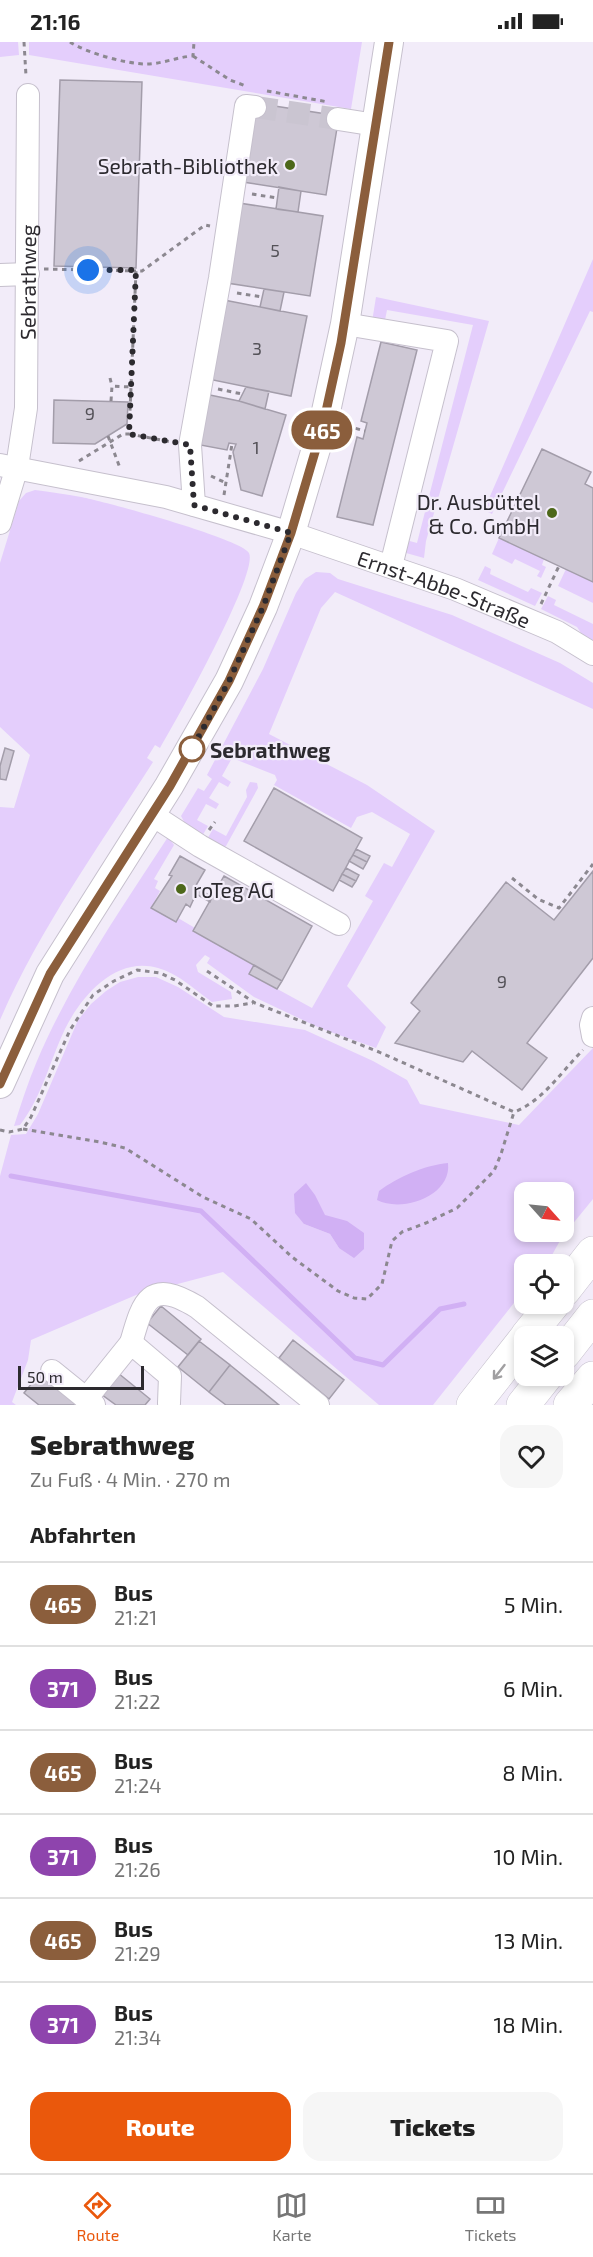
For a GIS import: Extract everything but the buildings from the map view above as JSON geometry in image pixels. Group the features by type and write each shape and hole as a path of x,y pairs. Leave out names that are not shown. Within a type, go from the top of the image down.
{"highway":[{"path":"574,1277 593,1253"},
{"path":"536,1326 545,1314"},
{"path":"574,1340 593,1316"},
{"path":"473,1405 514,1353"},
{"path":"570,1405 593,1378"},
{"path":"523,1405 538,1386"}],"main road":[{"path":"0,1084 50,974 192,749 229,681 263,607 291,533 323,425 345,324 389,42"}],"street":[{"name":"Sebrathweg","path":"0,523 9,466 26,408 19,269 28,95"},
{"path":"194,505 190,445 233,191 253,97"},
{"path":"336,111 376,125"},
{"path":"345,324 447,340 390,566"},
{"path":"9,466 166,497 291,533"},
{"name":"Ernst-Abbe-Straße","path":"291,533 455,589 557,632 593,654"},
{"path":"151,814 200,846 339,924"},
{"path":"588,1042 593,1018"},
{"path":"52,1371 90,1402 130,1343 139,1314 146,1301 150,1297 164,1294 177,1296 197,1307 318,1405"},
{"path":"130,1343 170,1376 169,1404"}],"path":[{"path":"24,42 28,95"},
{"path":"70,42 103,56 146,64 193,56 253,97 320,101 336,111"},
{"path":"193,56 194,42"},
{"path":"233,191 277,198"},
{"path":"19,269 142,271 205,225 228,228"},
{"path":"129,434 136,270"},
{"path":"218,290 262,297"},
{"path":"110,378 111,401"},
{"path":"112,386 131,387"},
{"path":"347,426 365,430"},
{"path":"74,463 123,434 190,445"},
{"path":"108,436 121,473"},
{"path":"224,498 232,444"},
{"path":"532,622 559,566"},
{"path":"208,832 215,822"},
{"path":"512,878 538,899 559,908 593,864"},
{"path":"23,1130 70,1030 93,995 114,981 137,970 160,973 213,1005 234,1006 255,1003"},
{"path":"207,971 255,1003 379,1052 514,1112 528,1107 542,1095 588,1042"},
{"path":"0,1130 9,1132 23,1130 125,1148 203,1197 251,1219 292,1257 338,1291 354,1298 367,1299 382,1284 392,1241 402,1232 457,1208 494,1171 514,1112"}],"shaded area":[{"path":"0,42 18,42 19,55 0,57"},
{"path":"29,42 362,42 351,109 29,55"},
{"path":"593,259 593,312 590,311 492,514 484,510"},
{"path":"376,297 489,321 426,541 424,558 403,550 406,540 417,543 473,325 387,310 384,325 372,322"},
{"path":"35,490 94,500 199,530 241,547 249,553 249,566 229,617 182,710 160,748 155,745 147,758 153,762 52,920 0,1020 0,807 14,808 30,755 0,727 0,563 19,501 26,493"},
{"path":"499,538 544,559 542,565 546,567 541,578 537,576 540,571 515,559 512,564 492,554"},
{"path":"485,566 491,569 490,574 528,592 531,588 542,593 535,606 478,580"},
{"path":"566,569 593,582 593,603 558,586"},
{"path":"316,572 330,573 338,579 452,615 560,663 593,683 593,709 335,592 321,608 269,734 367,785 435,831 347,986 386,1027 376,1048 322,1029 254,997 207,963 210,958 205,955 196,965 198,972 231,992 232,999 212,1002 180,978 165,970 143,966 128,968 102,981 81,1003 65,1029 34,1103 20,1125 14,1126 34,1069 65,1002 132,891 168,837 174,845 154,879 158,881 155,888 160,891 151,908 176,921 178,918 195,928 194,931 254,965 250,974 312,1008 373,901 365,896 384,863 392,867 410,834 372,812 357,817 351,828 274,785 277,780 275,775 232,758 222,776 231,782 228,787 219,782 209,798 219,804 216,809 206,804 197,820 208,826 201,838 189,831 181,816 198,788 204,791 212,779 207,775 263,669 296,593 305,579"},
{"path":"548,596 556,600 554,605 593,624 593,645 587,642 577,627 541,609"},
{"path":"250,782 257,783 258,788 226,846 222,849 206,841 213,829 226,836 247,797 246,790"},
{"path":"138,977 156,977 178,987 224,1017 305,1030 373,1061 407,1080 420,1104 519,1125 593,1048 593,1199 574,1222 574,1182 514,1182 514,1242 559,1242 553,1254 514,1254 514,1303 433,1405 379,1405 223,1272 136,1295 31,1340 28,1360 12,1402 16,1405 0,1405 0,1176 11,1135 26,1134 38,1114 78,1020 106,991 120,982","holes":["320,1206 339,1248 330,1234 304,1224"]},
{"path":"448,1163 447,1175 442,1185 423,1199 399,1204 377,1200 379,1191 395,1181 421,1169"},
{"path":"306,1183 325,1215 347,1221 364,1233 364,1249 354,1258 339,1248 330,1234 304,1224 295,1213 294,1194"}],"waterway":[{"path":"11,1176 201,1211 355,1358 383,1365 440,1309 464,1304"}],"tunnel":[{"path":"255,107 338,119"}],"bus line":[{"name":"465","path":"0,1084 50,974 170,786 229,681 263,607 291,533 307,484 334,380 345,324 389,42"}],"place":[{"name":"Sebrath-Bibliothek","path":"290,165"},
{"name":"Dr. Ausbüttel & Co. GmbH","path":"552,513"},
{"name":"Sebrathweg","path":"192,749"},
{"name":"roTeg AG","path":"181,889"}],"route":[{"path":"88,270 136,270 129,434 190,445 194,505 291,533 263,607 229,681 192,749"}]}
